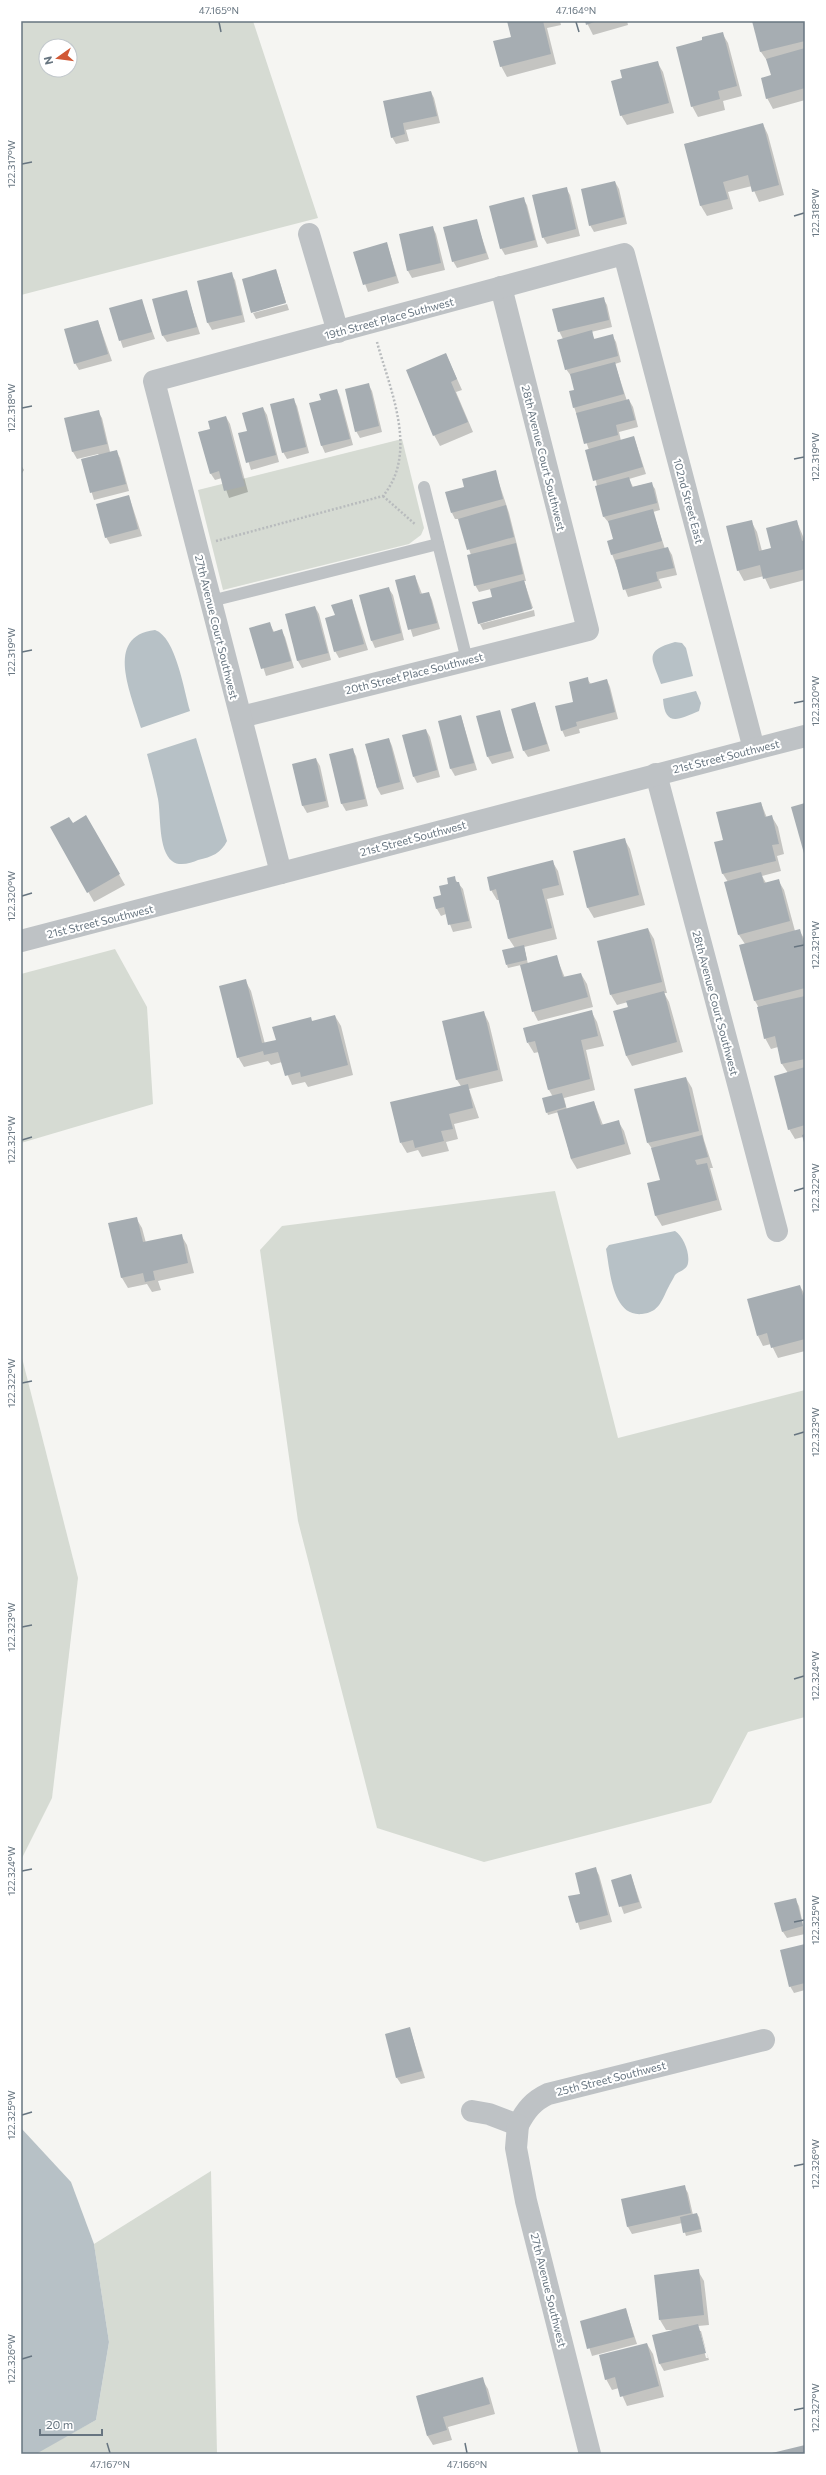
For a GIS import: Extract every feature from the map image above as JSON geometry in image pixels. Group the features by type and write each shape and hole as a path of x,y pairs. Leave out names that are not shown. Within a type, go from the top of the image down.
{"street":[{"path":"309,234 338,332"},
{"name":"19th Street Place Suthwest","path":"154,380 338,332 624,254"},
{"name":"102nd Street East","path":"624,254 754,749"},
{"name":"28th Avenue Court Southwest","path":"501,287 588,630"},
{"name":"27th Avenue Court Southwest","path":"154,380 281,873"},
{"name":"20th Street Place Southwest","path":"240,717 588,630"},
{"name":"21st Street Southwest","path":"21,941 805,736"},
{"name":"28th Avenue Court Southwest","path":"656,774 777,1231"},
{"name":"25th Street Southwest","path":"518,2124 526,2110 536,2100 548,2094 764,2040"},
{"path":"472,2111 488,2114 518,2124"},
{"name":"27th Avenue Southwest","path":"518,2124 516,2148 526,2201 590,2454"}],"lane":[{"path":"424,487 467,660"},
{"path":"211,600 438,544"}],"path":[{"path":"208,544 383,496 394,483 401,445 400,425 377,340"},
{"path":"383,496 438,544"}],"shaded area":[{"path":"21,21 253,21 318,218 21,295"},
{"path":"402,439 424,528 421,535 409,544 223,590 198,490"},
{"path":"155,630 162,635 174,653 190,711 141,728 128,684 125,669 125,655 130,643 139,635"},
{"path":"675,642 682,643 686,648 693,676 661,684 653,662 654,652 665,645"},
{"path":"696,691 701,703 699,711 679,719 674,719 667,714 664,708 663,699"},
{"path":"196,738 227,841 222,849 212,856 189,863 178,864 172,861 164,849 158,799 147,754"},
{"path":"115,949 147,1007 153,1104 21,1143 21,974"},
{"path":"555,1191 618,1438 805,1390 805,1717 748,1732 711,1803 484,1862 377,1828 298,1521 260,1250 282,1226"},
{"path":"675,1231 681,1237 688,1254 688,1263 685,1269 675,1275 656,1309 642,1314 632,1313 624,1308 618,1300 611,1280 606,1249 609,1245"},
{"path":"21,1354 78,1578 52,1798 21,1860"},
{"path":"21,2128 71,2182 94,2244 109,2342 96,2420 36,2454 21,2454"},
{"path":"211,2171 217,2454 34,2454 96,2420 109,2342 94,2244"}],"building":[{"path":"507,21 543,21 551,54 500,67 493,41 511,37"},
{"path":"585,21 597,21 586,25"},
{"path":"752,21 805,21 805,41 760,52"},
{"path":"723,32 737,86 718,91 720,99 691,107 676,47 702,40 702,37"},
{"path":"805,48 805,88 766,99 761,78 771,75 766,59"},
{"path":"658,61 669,103 620,116 611,81 622,78 620,70"},
{"path":"431,91 437,116 403,123 405,134 391,138 383,101"},
{"path":"763,123 779,185 752,192 748,175 723,182 728,199 700,206 684,144"},
{"path":"615,181 624,217 589,226 581,189"},
{"path":"567,187 576,229 542,238 532,195"},
{"path":"524,197 535,240 500,249 489,206"},
{"path":"477,219 486,253 452,262 443,227"},
{"path":"433,226 441,263 407,271 399,234"},
{"path":"387,242 396,276 363,285 353,252"},
{"path":"276,269 286,303 251,313 242,279"},
{"path":"232,272 242,315 207,323 197,281"},
{"path":"187,290 197,327 162,336 152,299"},
{"path":"604,297 609,320 558,332 552,309"},
{"path":"142,299 152,332 119,341 109,308"},
{"path":"98,320 108,354 74,364 64,329"},
{"path":"592,330 594,339 613,334 618,356 565,370 557,340"},
{"path":"446,353 457,379 451,382 468,422 433,436 406,370"},
{"path":"615,362 624,394 573,408 569,391 574,390 570,374"},
{"path":"369,383 379,426 355,432 345,389"},
{"path":"337,389 350,439 321,446 309,403 321,400 319,394"},
{"path":"294,398 306,447 282,453 270,404"},
{"path":"629,399 635,420 616,425 618,435 584,444 576,413"},
{"path":"263,407 276,455 246,463 238,433 247,431 242,413"},
{"path":"99,410 107,444 72,452 64,418"},
{"path":"226,416 245,486 224,491 219,471 210,474 198,432 210,429 208,421"},
{"path":"634,436 643,467 593,481 585,450"},
{"path":"117,450 126,484 90,493 81,459"},
{"path":"496,470 503,499 451,513 445,492 464,487 462,479"},
{"path":"629,477 632,487 652,482 657,503 603,517 595,486"},
{"path":"129,495 138,529 105,538 96,504"},
{"path":"506,505 514,537 467,550 458,519"},
{"path":"653,509 662,541 611,555 607,541 613,539 608,521"},
{"path":"752,520 759,551 771,548 766,528 797,520 802,541 805,540 805,569 763,579 760,565 737,571 726,526"},
{"path":"516,543 523,574 474,586 467,555"},
{"path":"668,547 674,568 656,572 658,581 623,590 615,560"},
{"path":"415,575 420,594 429,592 437,623 408,630 395,580"},
{"path":"524,580 532,609 478,624 472,602 492,597 490,589"},
{"path":"389,587 401,633 371,641 359,595"},
{"path":"352,599 364,644 334,652 325,618 335,615 331,605"},
{"path":"315,606 328,653 297,661 285,614"},
{"path":"270,622 273,632 282,629 291,661 261,669 249,628"},
{"path":"588,677 589,684 607,679 615,712 576,722 577,726 561,731 555,706 573,702 569,682"},
{"path":"535,702 547,744 523,751 511,709"},
{"path":"500,710 511,751 487,757 476,716"},
{"path":"461,715 474,763 450,769 438,721"},
{"path":"426,729 437,770 413,777 402,735"},
{"path":"389,738 400,782 377,788 365,744"},
{"path":"353,748 365,799 341,804 329,754"},
{"path":"316,758 326,801 302,806 292,764"},
{"path":"761,802 765,817 772,815 779,844 772,845 776,861 722,874 714,842 723,840 716,812"},
{"path":"805,803 805,857 791,807"},
{"path":"86,815 120,874 87,893 50,827 69,817 73,823"},
{"path":"625,838 639,895 587,908 573,851"},
{"path":"553,860 559,885 542,889 552,928 508,939 496,889 490,891 487,877"},
{"path":"761,872 764,883 779,879 790,921 738,935 724,882"},
{"path":"455,876 456,882 459,882 469,921 448,925 444,907 436,909 433,897 441,895 439,886 448,884 447,878"},
{"path":"648,928 662,982 610,995 597,941"},
{"path":"800,929 805,948 805,988 754,1001 739,945"},
{"path":"524,945 527,960 506,965 502,950"},
{"path":"557,955 563,977 581,973 588,997 532,1012 520,965"},
{"path":"246,979 262,1043 276,1040 272,1027 311,1017 312,1021 335,1015 348,1065 301,1077 300,1072 285,1076 278,1052 264,1055 263,1051 237,1058 219,986"},
{"path":"664,991 677,1042 626,1056 613,1011 628,1007 626,1001"},
{"path":"805,996 805,1059 781,1064 775,1036 764,1039 757,1007"},
{"path":"592,1010 598,1036 581,1040 590,1079 548,1090 535,1041 527,1043 523,1028"},
{"path":"484,1011 498,1070 456,1080 442,1021"},
{"path":"805,1067 805,1125 788,1130 774,1076"},
{"path":"686,1077 699,1131 647,1143 634,1089"},
{"path":"468,1084 473,1108 449,1114 453,1129 441,1131 444,1141 415,1148 413,1140 400,1143 390,1102"},
{"path":"562,1093 566,1107 546,1113 542,1098"},
{"path":"594,1101 601,1125 619,1120 625,1144 571,1159 557,1111"},
{"path":"805,1134 805,1146 802,1135"},
{"path":"702,1135 708,1157 695,1160 697,1165 707,1163 717,1200 655,1216 647,1183 660,1180 651,1148"},
{"path":"137,1217 143,1242 182,1234 188,1263 153,1271 155,1280 145,1282 143,1273 121,1278 108,1223"},
{"path":"800,1285 805,1303 805,1339 771,1348 767,1333 757,1336 747,1299"},
{"path":"596,1867 608,1915 576,1923 568,1896 580,1894 575,1873"},
{"path":"631,1874 639,1902 619,1907 611,1880"},
{"path":"796,1898 803,1926 782,1932 774,1903"},
{"path":"805,1944 805,1983 789,1987 780,1950"},
{"path":"410,2027 422,2071 396,2078 385,2034"},
{"path":"685,2185 691,2213 627,2227 621,2199"},
{"path":"697,2213 701,2229 683,2233 680,2217"},
{"path":"699,2269 704,2315 659,2320 654,2275"},
{"path":"626,2308 634,2337 587,2349 580,2321"},
{"path":"698,2324 706,2353 659,2364 652,2335"},
{"path":"647,2343 659,2386 620,2397 615,2377 605,2380 599,2355"},
{"path":"483,2377 490,2404 443,2417 447,2430 427,2436 416,2396"},
{"path":"805,2445 805,2454 772,2454 772,2453"}]}
